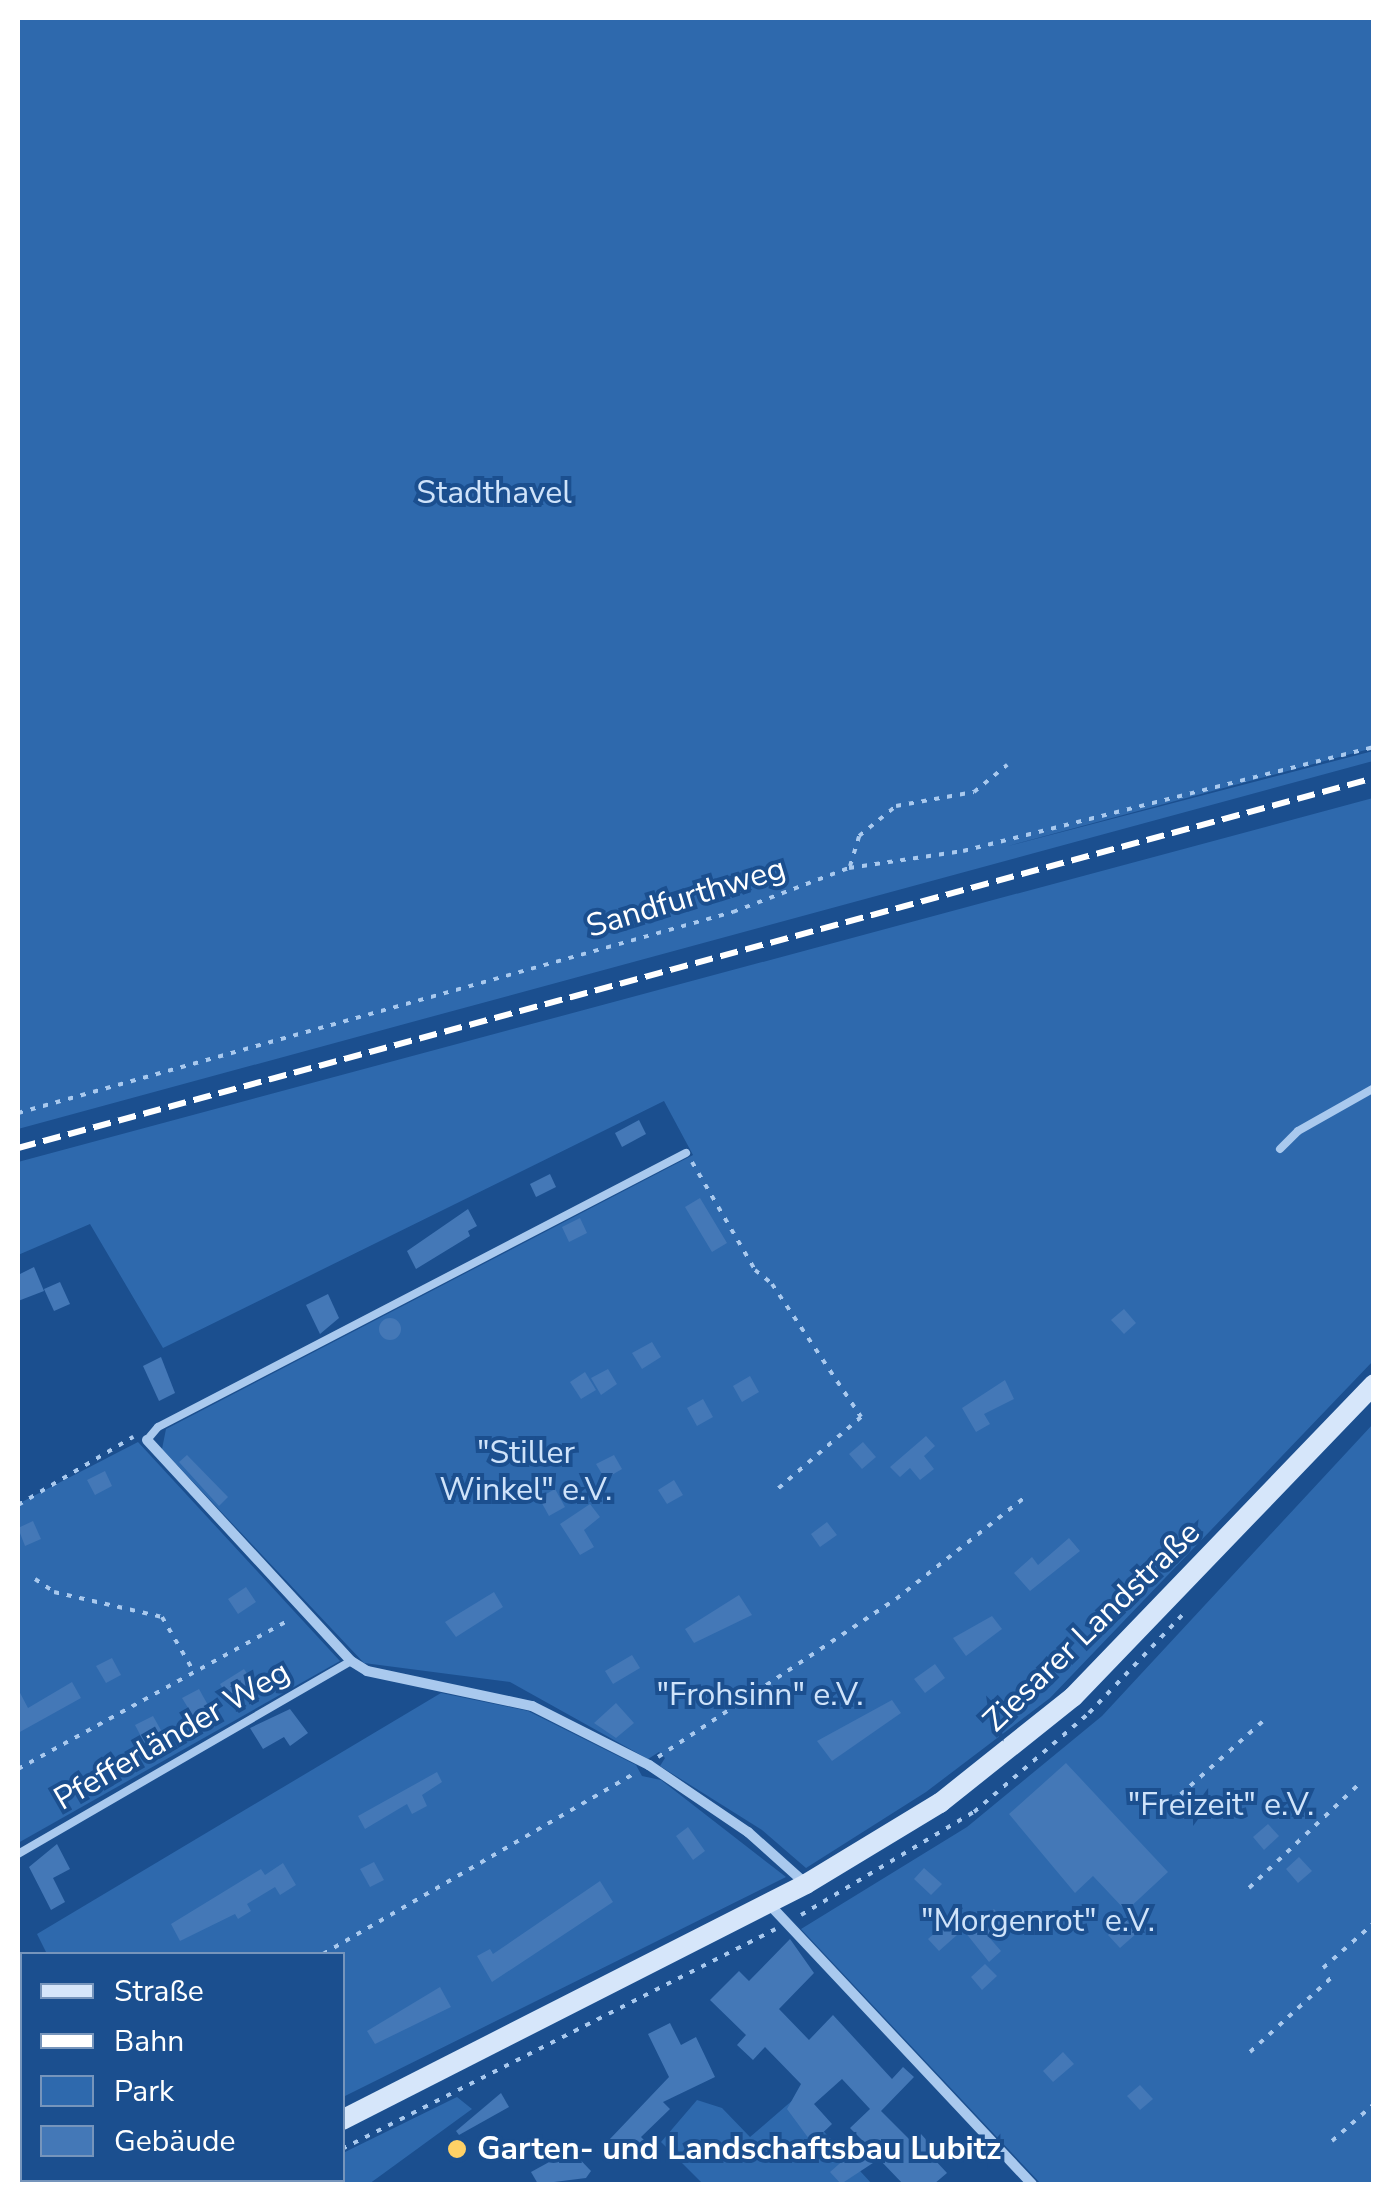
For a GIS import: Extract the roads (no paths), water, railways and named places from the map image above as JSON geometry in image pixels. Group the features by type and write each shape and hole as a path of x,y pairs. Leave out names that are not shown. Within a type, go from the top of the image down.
{"main road":[{"name":"Ziesarer Landstraße","path":"345,2118 769,1904 940,1803 1073,1697 1374,1384"}],"street":[{"name":"Pfefferländer Weg","path":"142,1438 350,1662 366,1671 532,1706 649,1765 748,1832 806,1884"},
{"path":"769,1904 1032,2184"}],"lane":[{"path":"1280,1149 1298,1131 1374,1088"},
{"path":"142,1438 686,1152"},
{"name":"Pfefferländer Weg","path":"18,1854 350,1662"}],"railway":[{"path":"18,1148 1374,778"}],"place":[{"name":"Garten- und Landschaftsbau Lubitz","path":"457,2149"}],"park label":[{"name":"Stadthavel","path":"494,493"},
{"name":"\"Stiller Winkel\" e.V.","path":"526,1472"},
{"name":"\"Frohsinn\" e.V.","path":"760,1695"},
{"name":"\"Freizeit\" e.V.","path":"1221,1805"},
{"name":"\"Morgenrot\" e.V.","path":"1038,1921"}]}
